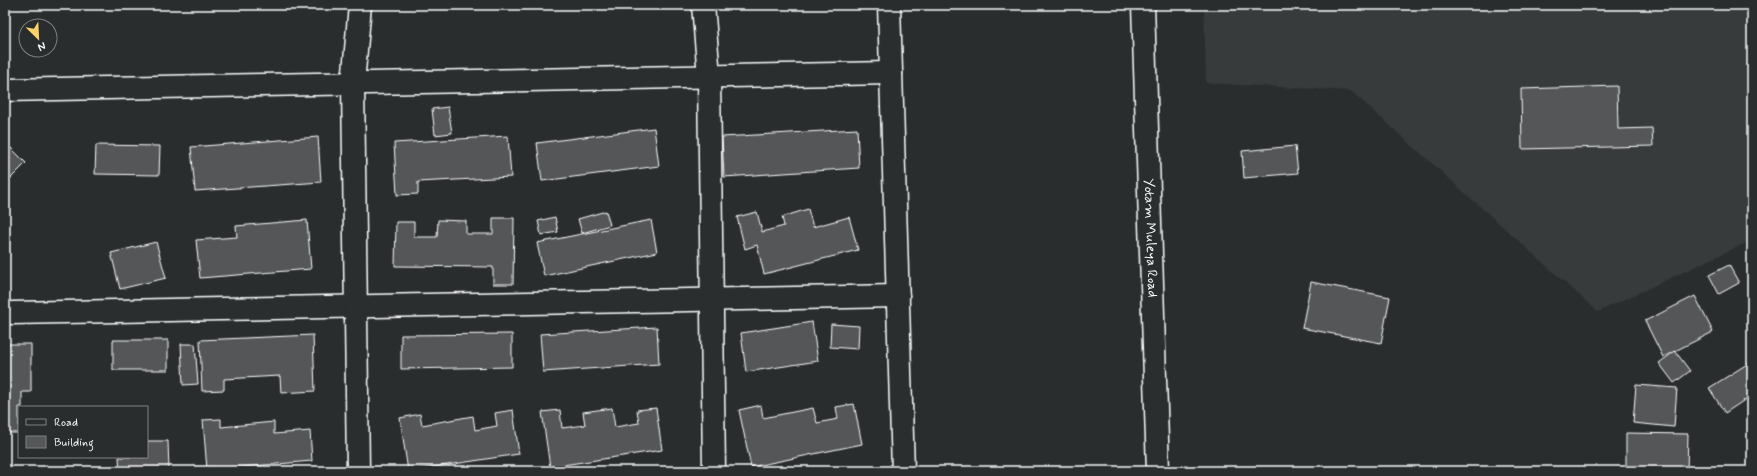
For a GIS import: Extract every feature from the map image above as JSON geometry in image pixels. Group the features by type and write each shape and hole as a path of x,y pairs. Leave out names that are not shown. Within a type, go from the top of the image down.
{"street":[{"path":"358,471 353,83 360,5"},
{"path":"703,5 709,76 714,471"},
{"path":"889,5 903,471"},
{"name":"Yotam Muleya Road","path":"1143,5 1158,471"},
{"path":"5,90 891,73"},
{"path":"12,313 898,296"}],"shaded area":[{"path":"1204,5 1752,5 1752,240 1598,312 1351,91 1206,83"}],"building":[{"path":"1617,86 1618,129 1652,128 1653,146 1522,149 1521,89"},
{"path":"448,107 452,133 435,135 432,109"},
{"path":"654,128 659,166 542,181 537,143"},
{"path":"857,129 859,168 724,177 722,137"},
{"path":"508,136 511,177 418,182 418,194 397,195 394,143"},
{"path":"318,137 321,182 195,191 191,147"},
{"path":"5,142 26,163 5,184"},
{"path":"96,145 160,146 159,175 95,174"},
{"path":"1295,146 1298,173 1244,178 1242,151"},
{"path":"808,209 813,227 849,217 858,250 764,274 757,245 745,249 737,217 757,212 762,232 784,226 782,217"},
{"path":"606,211 610,225 582,233 578,219"},
{"path":"555,217 558,232 541,235 538,221"},
{"path":"493,218 514,218 513,284 493,284 493,267 395,266 396,222 414,222 414,237 437,237 438,220 466,221 466,234 493,234"},
{"path":"307,220 311,269 200,278 196,240 237,237 236,226"},
{"path":"651,220 657,252 544,276 537,243"},
{"path":"156,242 166,278 120,289 111,253"},
{"path":"1729,265 1739,283 1719,294 1709,275"},
{"path":"1311,282 1390,297 1381,343 1302,328"},
{"path":"1695,296 1713,332 1663,357 1645,321"},
{"path":"812,322 818,361 746,372 741,333"},
{"path":"831,324 859,326 858,349 830,347"},
{"path":"657,327 659,364 543,372 540,334"},
{"path":"512,334 512,367 401,369 401,335"},
{"path":"313,335 315,391 281,393 280,376 224,379 224,390 202,391 200,340"},
{"path":"113,340 168,340 168,370 113,370"},
{"path":"5,344 31,344 31,392 22,392 22,406 18,406 18,433 6,433"},
{"path":"181,344 195,344 198,384 183,385"},
{"path":"1675,351 1690,371 1674,383 1659,363"},
{"path":"1752,361 1752,409 1746,399 1725,413 1709,388"},
{"path":"1636,385 1677,388 1674,427 1633,423"},
{"path":"854,404 862,444 751,467 739,410 761,405 763,418 813,408 817,423 838,419 836,407"},
{"path":"612,408 615,427 639,423 637,410 656,408 662,450 550,467 542,412 560,410 562,428 585,425 583,412"},
{"path":"513,410 519,454 408,471 400,418 420,414 422,425 473,416 475,430 497,426 495,413"},
{"path":"221,419 221,427 274,422 274,434 310,431 312,461 207,470 203,420"},
{"path":"1626,433 1688,434 1687,471 1626,471"},
{"path":"148,441 168,441 169,471 120,471 119,458 148,458"}]}
